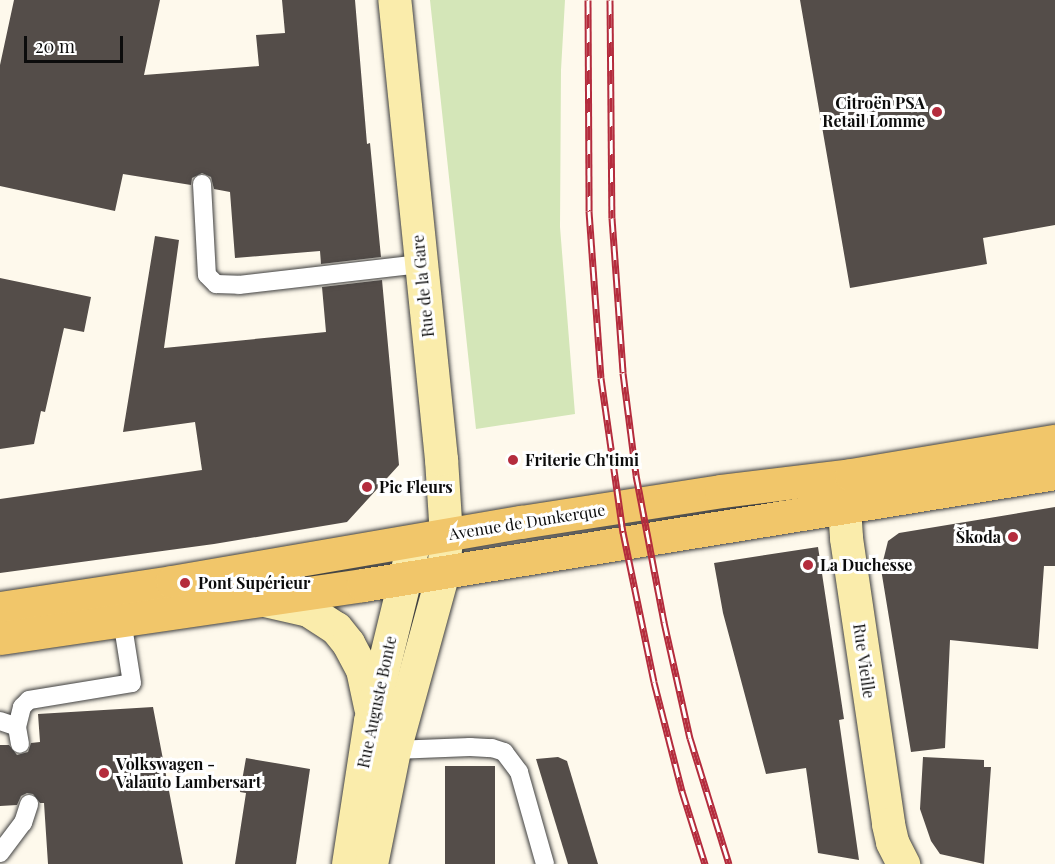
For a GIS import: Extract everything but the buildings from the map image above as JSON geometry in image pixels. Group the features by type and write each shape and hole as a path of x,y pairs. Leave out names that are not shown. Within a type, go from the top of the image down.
{"main road":[{"name":"Avenue de Dunkerque","path":"0,608 172,582 710,493 878,471 1055,441"},
{"path":"0,638 405,578 1055,473"}],"street":[{"name":"Rue de la Gare","path":"394,0 441,459 430,539 443,572"},
{"path":"843,508 851,488 878,471"},
{"name":"Rue Vieille","path":"843,508 891,842 903,864"},
{"name":"Rue Auguste Bonte","path":"348,864 370,721 405,578 430,539"},
{"name":"Rue Auguste Bonte","path":"370,864 394,750 443,572"},
{"path":"264,600 308,610 336,628 348,643 362,669 369,699 370,721"}],"lane":[{"path":"202,184 207,275 216,284 239,285 420,264"},
{"path":"0,721 18,736 22,707 29,700 132,682 122,620"},
{"path":"394,750 470,747 492,748 504,752 519,772 545,864"},
{"path":"0,853 23,823 29,804"}],"green space":[{"path":"430,0 565,0 561,70 560,227 575,414 476,429"}],"railway":[{"path":"588,0 589,211 601,378 623,532 654,682 682,791 705,864"},
{"path":"610,0 612,218 623,373 636,475 664,622 690,738 729,864"}],"place":[{"name":"Citroën PSA Retail Lomme","path":"937,112"},
{"name":"Friterie Ch'timi","path":"513,460"},
{"name":"Pic Fleurs","path":"367,487"},
{"name":"Škoda","path":"1013,537"},
{"name":"La Duchesse","path":"808,565"},
{"name":"Pont Supérieur","path":"185,583"},
{"name":"Volkswagen - Valauto Lambersart","path":"104,773"}]}
